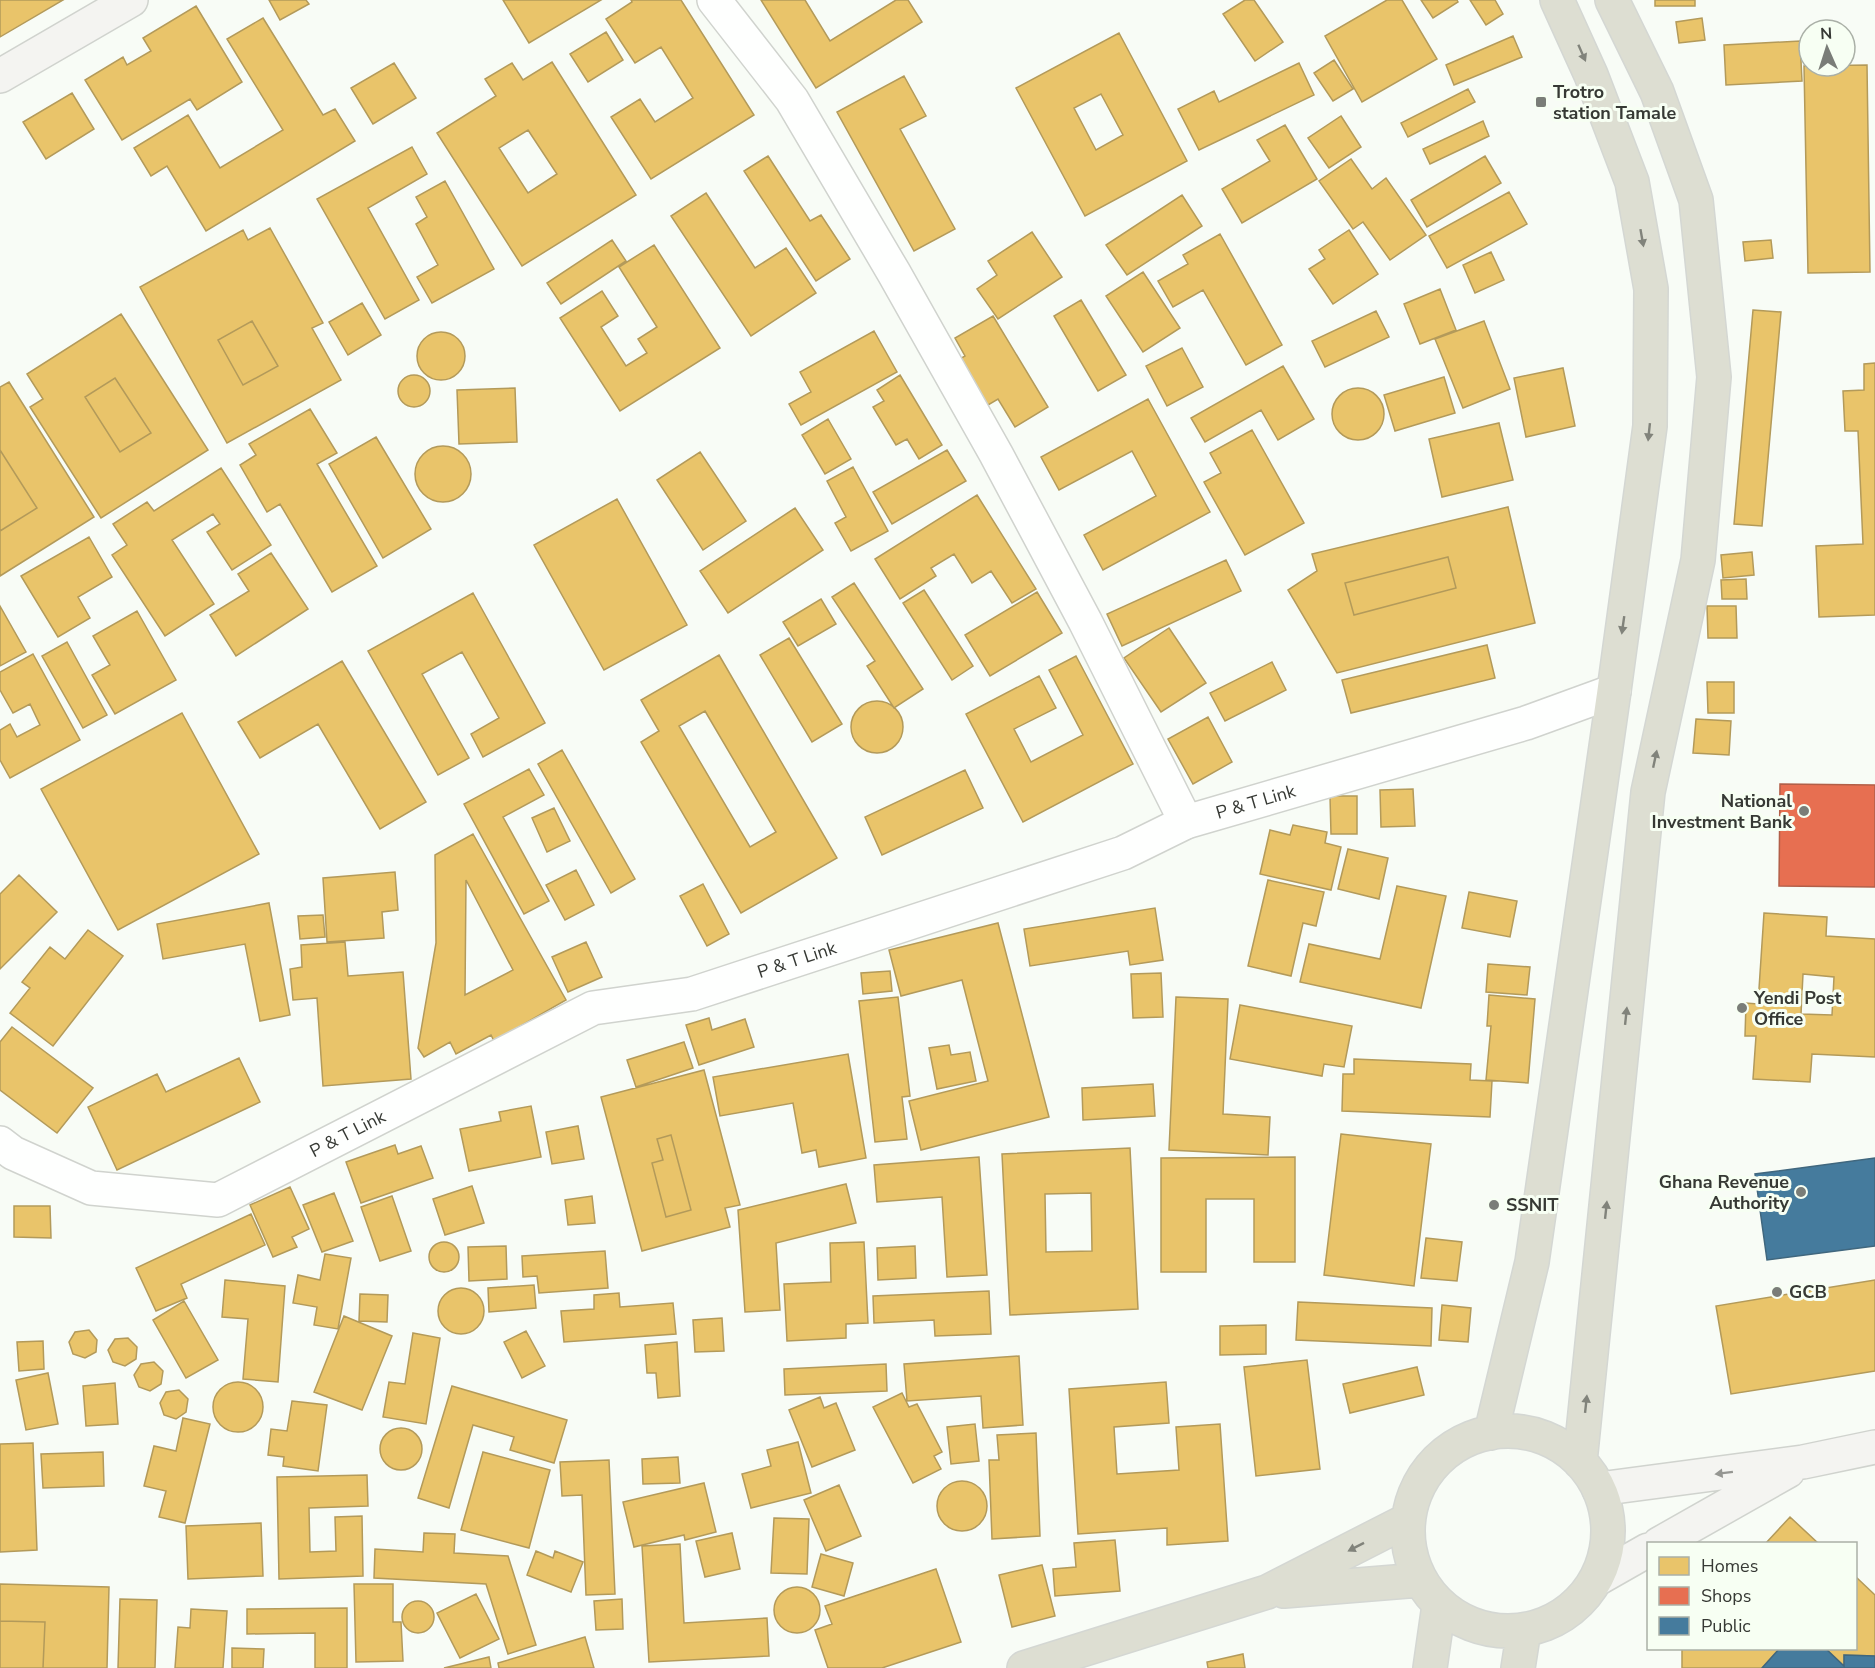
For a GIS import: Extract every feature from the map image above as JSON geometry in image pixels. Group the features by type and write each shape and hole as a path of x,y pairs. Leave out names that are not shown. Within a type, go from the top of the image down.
{"highway":[{"path":"1491,1432 1532,1262 1650,426 1651,289 1632,182 1591,75 1557,0"},
{"path":"1580,1462 1648,792 1698,560 1714,378 1696,200 1657,92 1612,0"},
{"path":"1491,1432 1524,1432 1555,1443 1580,1462 1599,1489 1608,1518 1607,1549 1597,1579 1578,1603 1553,1620 1524,1630 1494,1630 1464,1622 1430,1592 1409,1551 1408,1520 1417,1489 1435,1463 1460,1443 1491,1432"},
{"path":"1024,1668 1267,1592 1408,1520"},
{"path":"1267,1592 1430,1592"},
{"path":"1430,1592 1430,1668"},
{"path":"1518,1668 1524,1630"}],"main road":[{"path":"0,76 130,0"},
{"path":"1599,1489 1803,1462 1875,1447"},
{"path":"1663,1542 1803,1462"},
{"path":"1597,1579 1647,1551"}],"street":[{"path":"714,0 792,100 894,273 996,454 1085,621 1186,822"},
{"name":"P & T Link","path":"0,1143 13,1153 91,1188 218,1200 593,1008 692,994 1123,853 1186,822 1526,723 1614,691"}],"building: Homes":[{"path":"0,0 63,0 0,37"},
{"path":"269,0 306,0 309,4 280,20"},
{"path":"503,0 601,0 529,43"},
{"path":"631,0 681,0 754,115 651,179 611,117 640,99 655,122 693,98 661,47 635,63 606,19 632,2"},
{"path":"761,0 805,0 830,41 896,0 908,0 922,22 816,88"},
{"path":"1245,0 1254,0 1283,42 1255,61 1223,14"},
{"path":"1387,0 1402,0 1437,59 1362,102 1325,36"},
{"path":"1421,0 1457,0 1458,2 1433,18"},
{"path":"1470,0 1495,0 1503,14 1486,25"},
{"path":"1655,0 1695,0 1695,6 1655,6"},
{"path":"196,6 242,82 197,110 190,99 122,140 85,80 123,57 127,65 151,51 143,38"},
{"path":"263,18 323,115 335,109 355,141 206,231 167,166 151,176 134,148 188,115 220,168 283,130 227,39"},
{"path":"1702,18 1705,40 1679,43 1676,22"},
{"path":"606,32 623,60 588,82 570,54"},
{"path":"1119,33 1187,161 1085,216 1016,88","holes":["1101,94 1123,135 1096,150 1074,108"]},
{"path":"1513,36 1522,57 1454,85 1446,65"},
{"path":"1797,41 1797,78 1802,78 1802,81 1726,85 1724,45"},
{"path":"1334,60 1353,89 1333,101 1314,73"},
{"path":"552,62 636,195 522,266 437,133 496,96 485,79 512,63 523,80","holes":["528,130 557,174 528,193 499,148"]},
{"path":"394,63 416,98 373,124 351,88"},
{"path":"1299,63 1314,95 1199,150 1178,109 1214,91 1219,102"},
{"path":"1857,65 1867,65 1870,272 1808,273 1804,78 1857,78"},
{"path":"904,76 926,116 900,129 955,229 914,251 837,112"},
{"path":"1468,89 1475,102 1408,137 1401,123"},
{"path":"72,93 94,129 46,159 23,122"},
{"path":"1341,116 1361,147 1329,168 1308,138"},
{"path":"1483,121 1489,136 1430,164 1423,149"},
{"path":"1285,125 1317,179 1242,223 1222,189 1270,161 1257,140"},
{"path":"412,147 427,174 368,208 419,300 385,319 317,199"},
{"path":"768,156 810,221 821,215 850,259 816,281 744,171"},
{"path":"1485,156 1501,183 1427,227 1411,200"},
{"path":"1351,159 1372,189 1386,178 1426,235 1390,260 1363,222 1353,229 1319,181"},
{"path":"445,181 494,269 432,303 417,277 438,265 416,224 427,217 416,197"},
{"path":"1509,192 1527,224 1447,268 1429,236"},
{"path":"706,193 755,268 786,248 816,293 751,336 671,216"},
{"path":"1182,195 1202,226 1127,275 1106,245"},
{"path":"270,228 323,323 312,328 341,380 227,443 140,287 243,230 248,240","holes":["252,321 278,366 243,385 218,340"]},
{"path":"1349,230 1378,274 1333,304 1309,269 1325,259 1319,250"},
{"path":"1032,232 1062,277 998,319 977,289 997,275 988,261"},
{"path":"1220,234 1282,345 1246,365 1203,290 1173,307 1158,281 1188,264 1183,255"},
{"path":"612,240 626,261 561,304 547,283"},
{"path":"1771,240 1773,258 1745,261 1743,242"},
{"path":"654,245 720,348 620,411 560,318 602,291 618,316 601,327 626,366 647,353 638,339 657,327 619,267"},
{"path":"1491,252 1504,280 1475,293 1463,265"},
{"path":"1143,272 1180,328 1143,352 1106,296"},
{"path":"1440,289 1456,330 1420,344 1404,304"},
{"path":"1081,300 1126,375 1098,391 1054,316"},
{"path":"362,303 381,335 348,355 329,322"},
{"path":"1753,310 1781,312 1762,526 1734,524"},
{"path":"1376,311 1389,337 1325,367 1312,341"},
{"path":"121,314 208,450 101,518 30,407 43,399 27,374","holes":["115,378 151,433 120,452 85,397"]},
{"path":"993,316 1048,407 1015,427 998,399 983,408 955,362 965,356 955,338"},
{"path":"252,321 278,366 243,385 218,340"},
{"path":"1484,321 1510,389 1463,408 1435,339"},
{"path":"874,331 897,372 801,425 789,404 811,392 800,372"},
{"path":"436,332 446,332 458,339 465,351 465,361 458,373 446,380 436,380 421,369 417,361 417,351 428,336"},
{"path":"1182,348 1203,387 1167,406 1146,366"},
{"path":"1875,363 1875,615 1819,617 1816,546 1863,544 1858,431 1845,431 1843,391 1864,390 1864,364"},
{"path":"1283,366 1314,419 1278,440 1261,410 1205,442 1191,418"},
{"path":"1563,368 1575,426 1526,437 1514,378"},
{"path":"414,375 425,380 430,391 425,402 414,407 403,402 398,391 403,380"},
{"path":"900,375 942,445 919,459 907,439 896,445 873,407 884,401 877,390"},
{"path":"1444,377 1455,413 1395,431 1384,395"},
{"path":"115,378 151,433 120,452 85,397"},
{"path":"9,382 94,517 0,576 0,531 37,508 0,450 0,387"},
{"path":"515,388 517,442 459,444 457,390"},
{"path":"1358,388 1372,392 1380,400 1384,414 1380,428 1372,436 1358,440 1344,436 1336,428 1332,414 1336,400 1344,392"},
{"path":"1148,399 1210,512 1103,570 1084,535 1156,496 1132,451 1059,490 1041,457"},
{"path":"310,409 337,453 317,464 377,566 332,592 280,504 267,512 240,465 256,455 249,444"},
{"path":"828,419 851,459 825,474 802,435"},
{"path":"1499,423 1513,480 1442,497 1429,439"},
{"path":"1252,430 1304,523 1245,555 1204,482 1221,473 1210,453"},
{"path":"376,437 431,529 383,558 329,464"},
{"path":"443,446 454,448 463,454 469,463 471,474 469,485 463,494 454,500 443,502 432,500 423,494 417,485 415,474 417,463 423,454 432,448"},
{"path":"0,450 37,508 0,531"},
{"path":"947,450 966,481 892,524 873,492"},
{"path":"700,452 746,521 703,550 657,480"},
{"path":"853,467 888,531 851,551 835,523 846,517 827,481"},
{"path":"221,468 271,545 232,570 207,532 220,524 213,514 172,540 214,604 165,636 112,555 127,545 113,524 147,502 154,511"},
{"path":"977,495 1036,589 1012,603 991,571 972,583 954,554 931,568 936,576 900,599 875,559"},
{"path":"617,499 687,625 604,670 534,545"},
{"path":"1508,507 1535,623 1337,673 1288,590 1317,571 1312,554","holes":["1448,557 1456,588 1354,615 1345,583"]},
{"path":"795,508 823,550 728,613 700,571"},
{"path":"89,537 112,577 78,597 90,618 58,637 21,576"},
{"path":"1752,552 1754,575 1723,578 1721,555"},
{"path":"271,553 308,609 236,656 210,615 249,591 238,574"},
{"path":"1448,557 1456,588 1354,615 1345,583"},
{"path":"1226,560 1241,591 1122,646 1107,614"},
{"path":"1746,579 1747,599 1722,599 1721,580"},
{"path":"854,583 923,689 894,708 867,666 875,661 832,597"},
{"path":"924,590 973,666 952,680 903,603"},
{"path":"1037,592 1062,633 990,676 965,635"},
{"path":"473,593 545,723 483,757 471,734 499,718 462,652 422,674 469,758 438,775 368,651"},
{"path":"821,599 836,624 798,646 783,622"},
{"path":"0,606 26,652 0,666"},
{"path":"1707,606 1736,606 1737,638 1708,638"},
{"path":"137,611 176,680 115,714 92,675 110,665 93,636"},
{"path":"1169,628 1206,683 1161,712 1124,658"},
{"path":"789,638 842,724 812,742 760,655"},
{"path":"67,642 107,715 83,728 42,656"},
{"path":"1487,645 1495,678 1351,713 1342,680"},
{"path":"33,654 80,740 10,778 0,760 0,730 10,724 17,737 40,725 30,704 13,713 0,690 0,672"},
{"path":"719,655 837,858 741,913 641,742 659,731 641,700","holes":["705,711 776,832 750,847 679,726"]},
{"path":"1076,656 1133,764 1023,822 966,714 1039,676 1056,708 1014,729 1031,762 1083,735 1049,670"},
{"path":"342,661 426,802 380,829 318,724 260,758 238,722"},
{"path":"1272,662 1286,690 1225,721 1210,693"},
{"path":"1707,682 1734,682 1734,713 1708,713"},
{"path":"872,701 882,701 896,708 903,727 896,746 882,753 872,753 862,749 855,742 851,732 851,722 855,712 862,705"},
{"path":"182,713 259,854 118,930 41,789"},
{"path":"1208,717 1232,762 1193,784 1168,739"},
{"path":"1696,719 1731,721 1729,755 1693,753"},
{"path":"562,750 635,879 611,893 538,764"},
{"path":"529,769 544,795 503,817 549,901 524,914 464,804"},
{"path":"965,770 983,808 882,855 865,817"},
{"path":"1413,789 1415,826 1381,827 1380,790"},
{"path":"1330,796 1357,796 1357,834 1331,834"},
{"path":"554,808 570,841 547,852 532,818"},
{"path":"1293,825 1327,832 1325,843 1341,847 1331,890 1260,874 1270,830 1290,835"},
{"path":"473,834 566,1000 494,1041 491,1035 456,1054 450,1042 424,1057 418,1048 436,943 435,855","holes":["466,880 513,970 465,995"]},
{"path":"1348,849 1388,858 1379,899 1338,889"},
{"path":"576,870 594,905 565,920 546,885"},
{"path":"395,872 398,910 382,912 384,938 327,942 323,878"},
{"path":"19,875 57,912 0,969 0,894"},
{"path":"1268,880 1324,892 1316,926 1303,923 1291,976 1248,966"},
{"path":"703,884 729,934 707,946 680,896"},
{"path":"1397,886 1446,896 1421,1008 1300,982 1309,944 1380,959"},
{"path":"1469,892 1517,901 1510,937 1462,928"},
{"path":"269,903 290,1015 260,1021 245,944 163,959 157,924"},
{"path":"1155,908 1163,960 1130,965 1128,951 1030,966 1024,929"},
{"path":"1764,913 1827,917 1826,936 1875,939 1875,1057 1812,1054 1810,1082 1753,1079 1756,1036 1745,1036 1746,1003 1758,1004","holes":["1803,974 1834,977 1832,1015 1801,1014"]},
{"path":"323,915 325,937 300,939 298,916"},
{"path":"998,923 1049,1117 921,1150 909,1101 988,1081 962,980 901,996 889,950"},
{"path":"88,930 123,956 53,1046 10,1013 30,988 22,982 50,947 65,959"},
{"path":"345,942 348,976 403,972 411,1079 323,1086 317,998 293,1000 290,969 302,967 301,945"},
{"path":"586,942 602,977 568,992 552,957"},
{"path":"1488,964 1530,967 1527,995 1486,992"},
{"path":"890,971 892,991 863,994 861,973"},
{"path":"1161,973 1163,1017 1133,1018 1131,974"},
{"path":"1489,995 1535,999 1528,1083 1486,1080 1491,1026 1487,1026"},
{"path":"898,997 910,1096 902,1097 907,1139 875,1142 859,1001"},
{"path":"1176,997 1228,999 1223,1114 1270,1117 1268,1155 1169,1150"},
{"path":"1240,1005 1352,1026 1344,1067 1324,1064 1322,1076 1230,1059"},
{"path":"709,1018 712,1030 745,1019 754,1047 699,1065 686,1025"},
{"path":"12,1027 93,1088 57,1133 0,1090 0,1042"},
{"path":"684,1042 693,1068 636,1087 627,1060"},
{"path":"949,1045 951,1055 970,1052 976,1081 937,1089 929,1048"},
{"path":"848,1054 866,1158 819,1167 816,1150 802,1153 793,1103 720,1116 713,1077"},
{"path":"239,1058 260,1102 117,1170 88,1107 157,1074 166,1092"},
{"path":"1354,1059 1471,1064 1470,1080 1492,1081 1490,1117 1342,1111 1343,1074 1354,1074"},
{"path":"704,1070 740,1205 725,1208 730,1227 642,1251 601,1097","holes":["671,1135 691,1210 666,1217 652,1163 663,1160 657,1139"]},
{"path":"1153,1084 1155,1116 1083,1120 1082,1088"},
{"path":"531,1106 541,1157 469,1171 460,1129 501,1121 499,1112"},
{"path":"578,1126 584,1159 552,1164 546,1132"},
{"path":"1341,1134 1431,1144 1414,1286 1324,1275"},
{"path":"671,1135 691,1210 666,1217 652,1163 663,1160 657,1139"},
{"path":"395,1145 398,1154 421,1146 433,1178 361,1203 346,1162"},
{"path":"1130,1148 1138,1309 1010,1315 1002,1154","holes":["1091,1193 1092,1251 1046,1252 1045,1194"]},
{"path":"979,1157 987,1275 947,1277 942,1197 877,1202 874,1165"},
{"path":"1295,1157 1295,1262 1254,1262 1254,1199 1206,1199 1206,1272 1161,1272 1161,1158"},
{"path":"846,1184 856,1223 776,1243 780,1310 745,1312 738,1210"},
{"path":"472,1186 484,1223 445,1235 433,1199"},
{"path":"290,1187 309,1229 292,1237 297,1247 273,1257 250,1205"},
{"path":"334,1193 353,1241 322,1252 303,1205"},
{"path":"392,1196 411,1251 380,1261 361,1207"},
{"path":"592,1196 595,1223 568,1225 565,1200"},
{"path":"14,1206 50,1206 51,1238 14,1237"},
{"path":"251,1214 265,1245 181,1284 187,1298 156,1311 136,1268"},
{"path":"1426,1238 1462,1242 1457,1281 1421,1278"},
{"path":"444,1242 450,1243 458,1251 458,1263 450,1271 444,1272 438,1271 430,1263 429,1257 430,1251 438,1243"},
{"path":"864,1242 868,1323 846,1324 846,1338 787,1341 784,1284 831,1282 830,1243"},
{"path":"506,1246 507,1279 469,1281 468,1247"},
{"path":"915,1246 916,1278 878,1280 877,1248"},
{"path":"605,1251 608,1288 539,1293 537,1276 523,1277 522,1256"},
{"path":"325,1254 351,1258 338,1329 314,1325 317,1307 293,1303 298,1275 320,1280"},
{"path":"225,1280 285,1286 278,1382 243,1379 248,1319 222,1317"},
{"path":"1875,1280 1875,1371 1731,1394 1716,1306"},
{"path":"534,1285 536,1308 489,1312 488,1288"},
{"path":"461,1288 477,1295 484,1311 477,1327 461,1334 445,1327 438,1311 445,1295"},
{"path":"989,1291 991,1334 935,1336 934,1320 874,1323 873,1296"},
{"path":"619,1293 620,1307 673,1303 676,1334 564,1342 561,1311 594,1309 594,1295"},
{"path":"360,1294 388,1295 387,1322 359,1321"},
{"path":"184,1301 218,1360 186,1378 153,1320"},
{"path":"1298,1302 1432,1308 1431,1346 1296,1340"},
{"path":"1442,1305 1471,1308 1468,1342 1439,1340"},
{"path":"344,1316 392,1336 362,1410 314,1392"},
{"path":"722,1318 724,1351 695,1352 693,1320"},
{"path":"1266,1325 1266,1354 1220,1355 1220,1326"},
{"path":"89,1330 97,1340 96,1352 85,1358 73,1354 69,1342 75,1332"},
{"path":"526,1331 545,1366 522,1378 504,1342"},
{"path":"413,1333 440,1338 426,1424 383,1417 389,1382 405,1384"},
{"path":"128,1338 137,1347 136,1359 125,1366 113,1362 108,1350 115,1339"},
{"path":"43,1341 44,1369 19,1371 17,1342"},
{"path":"677,1342 680,1396 658,1398 656,1373 647,1373 645,1345"},
{"path":"1019,1356 1023,1425 983,1428 981,1396 907,1401 904,1364"},
{"path":"1307,1360 1320,1469 1256,1476 1244,1367"},
{"path":"154,1362 163,1371 161,1384 150,1391 139,1387 134,1375 141,1364"},
{"path":"886,1364 887,1391 785,1395 784,1369"},
{"path":"1417,1367 1424,1395 1350,1413 1343,1384"},
{"path":"48,1373 58,1424 26,1430 16,1380"},
{"path":"233,1382 243,1382 256,1389 263,1402 263,1412 256,1425 243,1432 233,1432 224,1428 217,1421 213,1412 213,1402 217,1393 224,1386"},
{"path":"1166,1382 1169,1423 1114,1427 1117,1474 1179,1470 1176,1427 1220,1424 1228,1541 1167,1545 1167,1528 1078,1534 1069,1389"},
{"path":"115,1383 118,1424 86,1426 83,1386"},
{"path":"452,1386 567,1420 554,1463 510,1450 514,1437 473,1425 449,1508 418,1498"},
{"path":"179,1390 188,1399 186,1412 176,1419 164,1415 160,1403 166,1392"},
{"path":"902,1393 909,1407 917,1404 942,1452 934,1456 941,1469 913,1483 873,1407"},
{"path":"820,1397 824,1408 836,1403 855,1450 812,1467 789,1410"},
{"path":"292,1401 327,1405 318,1471 283,1466 284,1457 268,1455 271,1429 287,1431"},
{"path":"183,1418 210,1424 185,1523 159,1517 166,1491 144,1486 154,1446 176,1451"},
{"path":"975,1424 979,1461 951,1464 947,1427"},
{"path":"401,1428 409,1429 416,1434 421,1441 421,1457 416,1464 409,1469 401,1470 393,1469 386,1464 381,1457 380,1449 381,1441 386,1434 393,1429"},
{"path":"1036,1433 1040,1536 992,1539 989,1460 999,1460 997,1435"},
{"path":"798,1442 811,1493 751,1508 742,1474 771,1466 767,1450"},
{"path":"33,1443 37,1550 0,1552 0,1444"},
{"path":"103,1452 104,1486 43,1488 41,1454"},
{"path":"483,1452 550,1470 529,1548 461,1530"},
{"path":"678,1457 680,1483 643,1484 642,1459"},
{"path":"609,1460 615,1594 586,1595 582,1495 562,1496 560,1462"},
{"path":"367,1475 368,1506 309,1508 310,1552 336,1551 335,1517 362,1516 363,1576 279,1579 277,1477"},
{"path":"957,1481 967,1481 980,1488 987,1501 987,1511 980,1524 967,1531 957,1531 948,1527 941,1520 937,1511 937,1501 941,1492 948,1485"},
{"path":"704,1483 716,1532 685,1540 684,1535 634,1547 623,1502"},
{"path":"839,1485 861,1536 826,1551 804,1500"},
{"path":"1790,1517 1817,1542 1767,1542"},
{"path":"774,1518 809,1519 807,1574 771,1573"},
{"path":"261,1523 263,1576 188,1579 186,1526"},
{"path":"424,1533 455,1534 454,1553 508,1556 536,1645 508,1654 486,1584 374,1578 375,1549 423,1552"},
{"path":"732,1533 740,1569 705,1577 696,1541"},
{"path":"1115,1540 1120,1591 1055,1596 1053,1569 1076,1567 1074,1543"},
{"path":"680,1544 684,1623 767,1618 769,1656 649,1662 642,1546"},
{"path":"536,1551 553,1558 555,1551 583,1562 571,1592 527,1575"},
{"path":"821,1554 853,1563 844,1596 812,1587"},
{"path":"1042,1565 1055,1616 1012,1627 999,1575"},
{"path":"936,1569 961,1642 882,1668 828,1668 815,1630 832,1624 825,1606"},
{"path":"1857,1578 1875,1595 1875,1656 1844,1655 1844,1666 1827,1650 1857,1650"},
{"path":"0,1584 109,1587 107,1668 43,1668 45,1622 0,1621"},
{"path":"354,1584 393,1584 393,1622 401,1622 403,1661 356,1662"},
{"path":"797,1587 813,1594 820,1610 813,1626 797,1633 781,1626 774,1610 781,1594"},
{"path":"476,1594 499,1639 460,1658 437,1613"},
{"path":"120,1599 157,1600 155,1668 118,1668"},
{"path":"622,1599 623,1629 596,1630 594,1601"},
{"path":"418,1601 429,1606 434,1617 429,1628 418,1633 407,1628 402,1617 407,1606"},
{"path":"347,1608 347,1668 315,1668 315,1633 247,1634 247,1609"},
{"path":"191,1609 227,1611 223,1668 175,1668 178,1627 190,1628"},
{"path":"0,1621 45,1622 43,1668 0,1668"},
{"path":"585,1637 594,1668 499,1668 498,1663"},
{"path":"232,1648 264,1649 263,1668 232,1668"},
{"path":"1682,1650 1778,1650 1762,1668 1682,1668"},
{"path":"1243,1654 1245,1668 1208,1668 1207,1662"},
{"path":"489,1657 491,1668 444,1668"}],"building: Shops":[{"path":"1780,784 1875,785 1875,887 1779,886"}],"building: Public":[{"path":"1875,1158 1875,1246 1767,1260 1755,1174"},
{"path":"1778,1650 1827,1650 1844,1666 1844,1655 1875,1656 1875,1668 1762,1668"}],"place":[{"name":"Trotro station Tamale","path":"1541,102"},
{"name":"National Investment Bank","path":"1804,811"},
{"name":"Yendi Post Office","path":"1742,1008"},
{"name":"Ghana Revenue Authority","path":"1801,1192"},
{"name":"SSNIT","path":"1494,1205"},
{"name":"GCB","path":"1777,1292"}]}
